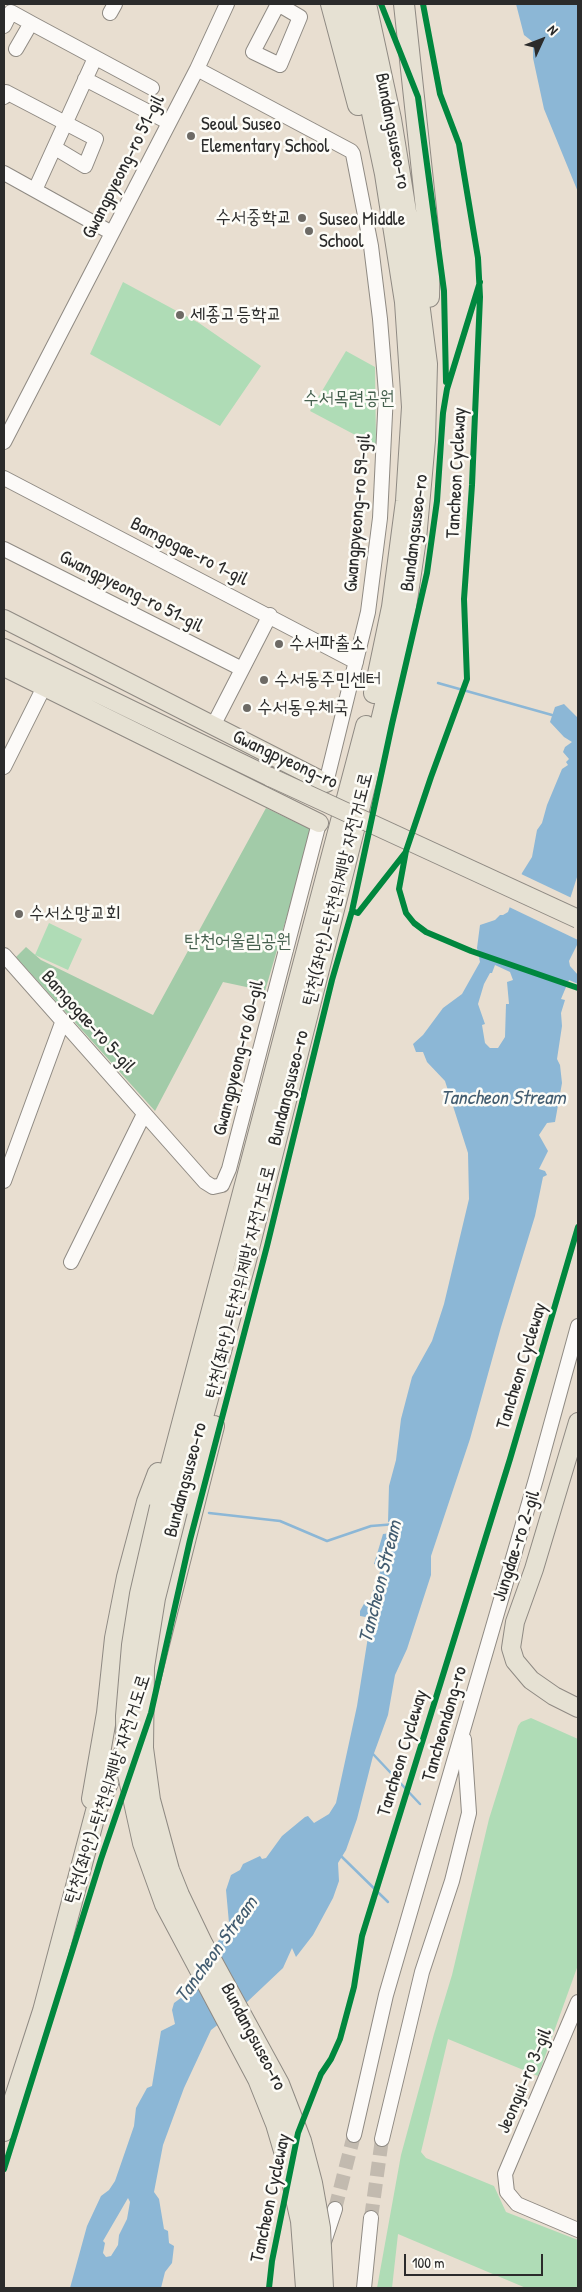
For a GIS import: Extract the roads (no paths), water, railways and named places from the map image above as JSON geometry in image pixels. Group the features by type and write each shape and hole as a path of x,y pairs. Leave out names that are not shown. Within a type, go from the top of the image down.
{"highway":[{"path":"331,4 363,127 385,174"},
{"name":"Bundangsuseo-ro","path":"306,2288 300,2221 289,2168 273,2115 258,2079 165,1904 143,1843 127,1770 126,1716 132,1645 140,1594 193,1385 373,702 392,607 406,501 412,407 405,302 385,174 349,4"},
{"name":"Bundangsuseo-ro","path":"323,2288 320,2228 311,2175 301,2141 279,2084 202,1942 169,1870 150,1800 143,1748 144,1667 155,1598 162,1507 244,1264 402,634 416,539 425,440 427,364 400,174 366,4"},
{"path":"404,4 430,246 427,364"},
{"path":"4,2131 43,2010 96,1810 140,1717 222,1395 235,1337 244,1264"},
{"path":"4,2120 47,1974 95,1786 107,1713 115,1638 127,1577 162,1507"}],"main road":[{"path":"4,619 214,724 326,783"},
{"name":"Gwangpyeong-ro","path":"4,648 270,777 578,919"},
{"path":"4,666 319,823"},
{"path":"274,800 283,801 290,798 297,791 296,773 280,758"},
{"name":"Jungdae-ro 2-gil","path":"578,1422 512,1636 511,1648 515,1661 531,1680 554,1696 578,1708"}],"street":[{"name":"Gwangpyeong-ro 51-gil","path":"4,442 197,69 222,6"},
{"path":"4,26 11,12 152,88"},
{"path":"16,49 31,23"},
{"path":"35,190 95,58"},
{"name":"Gwangpyeong-ro 59-gil","path":"197,69 353,154 372,255 386,393 380,518 368,612 326,783"},
{"path":"85,79 168,122"},
{"path":"4,94 96,139 85,166 54,148"},
{"path":"4,174 112,233"},
{"name":"Bamgogae-ro 1-gil","path":"4,478 356,662"},
{"name":"Gwangpyeong-ro 51-gil","path":"4,549 242,670"},
{"name":"Gwangpyeong-ro","path":"214,724 270,616"},
{"path":"5,764 44,687"},
{"name":"Gwangpyeong-ro 60-gil","path":"222,1185 229,1169 319,823"},
{"name":"Bamgogae-ro 5-gil","path":"4,955 62,1023 205,1182 213,1186 222,1185"},
{"path":"4,1181 62,1023"},
{"path":"71,1262 144,1114"},
{"name":"Tancheondong-ro","path":"354,2135 386,1995 536,1480 578,1326"},
{"path":"382,2139 422,1972 452,1881 469,1813 463,1728"},
{"name":"Jeongui-ro 3-gil","path":"578,2002 505,2174 507,2192 517,2204 578,2230"},
{"path":"310,2288 335,2209"},
{"path":"364,2288 371,2218"}],"water":[{"path":"516,4 578,4 578,192 544,109 533,58 533,42 524,35"},
{"name":"Tancheon Stream","path":"564,704 578,718 578,874 570,899 578,902 578,943 569,961 570,966 578,975 578,984 569,980 561,999 565,1000 561,1013 562,1026 557,1059 560,1065 562,1083 555,1122 547,1123 539,1135 548,1151 539,1169 545,1171 547,1175 543,1177 535,1216 501,1327 470,1439 431,1556 431,1575 407,1649 395,1675 388,1715 373,1756 357,1819 346,1850 338,1863 339,1881 333,1898 313,1935 296,1957 292,1948 283,1968 246,2003 211,2030 184,2088 163,2145 154,2192 159,2199 164,2229 168,2231 169,2243 174,2246 172,2263 165,2272 161,2288 70,2288 87,2226 101,2196 109,2190 115,2181 134,2126 136,2108 147,2088 152,2086 161,2031 175,2024 172,2010 174,2003 189,1992 229,1923 226,1890 231,1875 240,1870 243,1864 260,1856 262,1859 266,1858 282,1836 305,1817 308,1816 314,1823 329,1814 336,1803 357,1706 371,1618 360,1616 360,1611 365,1602 370,1600 382,1566 374,1564 383,1534 391,1533 396,1527 395,1521 388,1522 389,1486 396,1460 401,1419 412,1377 432,1341 444,1304 469,1199 468,1153 445,1081 427,1062 423,1052 416,1052 413,1044 423,1035 443,1008 462,994 480,962 477,948 480,925 495,920 500,915 508,912 522,873 532,857 537,830 542,823 547,805 562,769 568,765 566,762 569,759 563,752 565,747 572,742 564,737 550,722 555,707","holes":["495,965 510,972 513,980 507,982 509,1004 506,1004 505,1037 498,1048 490,1048 485,1043 482,1025 485,1024 478,1004 484,984","128,2198 130,2202 127,2219 119,2235 118,2245 111,2256 106,2257 103,2253 105,2243 103,2241"]}],"waterway":[{"path":"438,683 552,715"},
{"path":"209,1513 280,1521 327,1541 371,1526 396,1524"},
{"path":"373,1754 420,1804"},
{"path":"341,1856 388,1902"}],"tunnel":[{"path":"335,2209 354,2135"},
{"path":"371,2218 382,2139"}],"place":[{"name":"Seoul Suseo Elementary School","path":"191,136"},
{"name":"수서중학교","path":"302,218"},
{"name":"Suseo Middle School","path":"309,231"},
{"name":"세종고등학교","path":"180,315"},
{"name":"수서파출소","path":"279,644"},
{"name":"수서동주민센터","path":"264,680"},
{"name":"수서동우체국","path":"247,708"},
{"name":"수서소망교회","path":"19,914"}],"park label":[{"name":"수서목련공원","path":"349,399"},
{"name":"탄천어울림공원","path":"238,942"}]}
